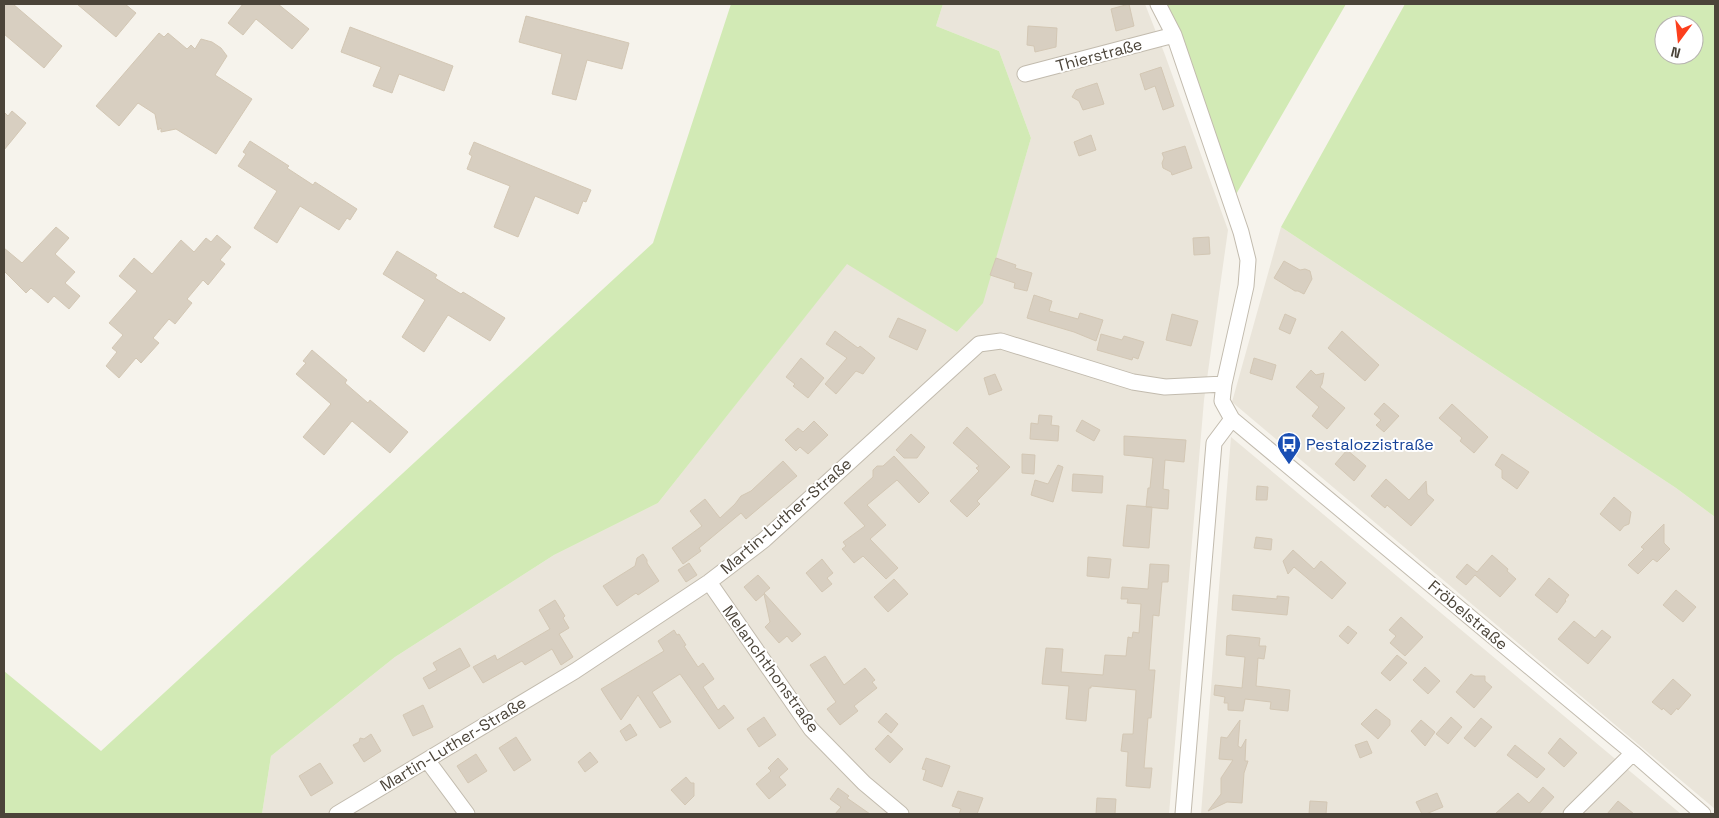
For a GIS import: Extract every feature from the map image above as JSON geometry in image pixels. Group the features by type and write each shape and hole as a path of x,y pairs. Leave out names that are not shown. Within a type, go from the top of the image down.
{"street":[{"path":"1158,4 1174,35 1241,232 1248,260 1246,286 1224,384 1222,401 1232,419 1214,443 1183,814"},
{"name":"Thierstraße","path":"1025,74 1174,35"},
{"name":"Martin-Luther-Straße","path":"337,814 575,671 709,582 764,540 979,344 1001,341 1020,345 1133,382 1165,387 1224,384"},
{"name":"Fröbelstraße","path":"1232,419 1703,814"},
{"name":"Melanchthonstraße","path":"709,582 811,729 864,783 901,814"},
{"path":"1571,814 1633,754"},
{"path":"427,760 467,814"}],"shaded area":[{"path":"943,4 1145,4 1228,230 1204,400 1169,814 262,814 271,756 395,657 554,555 658,503 847,263 957,332 982,303 1031,138 999,51 936,26"},
{"path":"1281,227 1676,488 1715,517 1715,809 1232,402"},
{"path":"1231,437 1681,814 1201,814"}],"green space":[{"path":"731,4 943,4 936,26 999,51 1031,138 983,303 957,332 847,264 658,503 554,555 395,657 271,756 262,814 4,814 4,671 101,751 653,243"},
{"path":"1161,4 1346,4 1231,203"},
{"path":"1405,4 1715,4 1715,517 1676,488 1281,227"}],"building":[{"path":"4,4 13,4 62,46 44,68 4,34"},
{"path":"77,4 125,4 136,13 116,37"},
{"path":"243,4 278,4 309,29 292,49 256,19 243,35 228,23"},
{"path":"1129,4 1134,26 1116,31 1111,9"},
{"path":"526,16 629,43 622,69 587,60 576,100 552,94 562,54 519,42"},
{"path":"1028,26 1057,28 1056,47 1035,52 1034,46 1027,45"},
{"path":"350,27 453,66 444,91 399,74 392,93 373,86 381,67 341,52"},
{"path":"159,33 164,37 168,33 187,49 191,45 195,49 201,39 212,42 221,48 227,56 215,75 252,99 216,154 176,129 161,132 161,128 158,130 155,114 138,103 119,126 96,106"},
{"path":"1161,67 1174,106 1163,110 1155,86 1145,90 1140,74"},
{"path":"1097,83 1104,104 1083,110 1079,101 1072,97 1076,90"},
{"path":"12,111 26,123 4,150 4,112 8,116"},
{"path":"1091,135 1096,150 1079,156 1074,142"},
{"path":"250,141 289,166 287,168 313,185 315,182 357,209 350,220 347,218 339,230 300,206 277,243 254,228 277,191 238,166 246,154 243,152"},
{"path":"474,142 591,190 586,202 583,201 578,214 535,196 518,237 494,227 510,186 467,169 472,156 469,154"},
{"path":"1185,146 1192,168 1172,175 1171,172 1163,168 1164,158 1162,153"},
{"path":"56,227 69,238 55,254 75,272 65,283 80,296 69,309 54,296 48,303 31,288 26,293 4,271 4,248 22,263"},
{"path":"217,235 231,247 220,260 225,264 208,285 203,280 187,299 192,303 175,324 169,319 153,338 159,343 141,363 136,358 119,378 106,366 117,352 112,348 123,335 109,323 137,291 119,276 134,258 152,274 181,240 194,252 206,238 211,242"},
{"path":"1209,237 1210,254 1194,255 1193,238"},
{"path":"397,251 437,275 435,278 461,294 463,292 505,318 490,341 448,315 424,352 402,337 425,300 383,274"},
{"path":"996,258 1016,265 1015,268 1032,273 1027,291 1014,288 1015,283 990,275"},
{"path":"1284,261 1300,270 1310,271 1312,279 1304,294 1295,291 1274,278"},
{"path":"1034,295 1052,301 1049,311 1078,319 1080,313 1103,320 1096,341 1074,332 1027,318"},
{"path":"1172,314 1198,321 1191,346 1166,340"},
{"path":"1285,314 1296,319 1290,334 1279,329"},
{"path":"898,318 926,330 917,350 889,337"},
{"path":"835,331 858,348 860,346 875,358 863,374 856,371 836,394 825,384 847,358 826,344"},
{"path":"1342,331 1379,365 1365,381 1328,348"},
{"path":"1101,334 1122,340 1124,336 1144,342 1138,359 1133,357 1132,360 1097,350"},
{"path":"312,350 347,380 345,383 368,403 370,400 408,432 390,453 352,421 324,455 303,437 331,404 296,374 306,363 303,361"},
{"path":"801,358 824,378 808,398 793,386 795,384 786,377"},
{"path":"1254,358 1276,365 1272,380 1250,373"},
{"path":"1311,370 1316,375 1324,373 1320,387 1345,408 1327,429 1312,416 1319,407 1296,387"},
{"path":"995,374 1002,390 989,395 984,378"},
{"path":"1384,403 1399,416 1384,432 1376,425 1381,420 1374,414"},
{"path":"1452,404 1488,437 1474,453 1460,441 1462,438 1439,418"},
{"path":"1039,415 1052,416 1051,425 1059,426 1058,441 1030,439 1031,423 1038,424"},
{"path":"1082,420 1100,430 1094,441 1076,431"},
{"path":"814,421 828,435 808,454 800,447 796,451 785,440 798,428 803,432"},
{"path":"967,427 1010,467 977,501 980,504 967,517 950,501 979,471 976,468 979,466 953,443"},
{"path":"911,434 925,447 917,458 904,458 896,450"},
{"path":"1124,436 1186,440 1184,462 1165,460 1163,489 1169,490 1168,509 1146,507 1153,458 1124,455"},
{"path":"1347,450 1366,466 1354,481 1335,464"},
{"path":"1022,454 1035,455 1034,474 1022,473"},
{"path":"1502,454 1529,472 1517,489 1502,478 1502,470 1495,465"},
{"path":"894,456 929,493 919,503 897,480 867,505 886,525 870,539 898,568 886,579 863,556 854,563 842,549 846,546 843,542 865,526 844,503 873,477 873,470 877,466 883,466"},
{"path":"783,461 797,476 746,519 741,513 699,548 701,551 683,564 672,548 702,526 690,511 705,499 720,518 741,496 751,491"},
{"path":"1058,465 1063,467 1053,502 1031,495 1035,480 1048,484"},
{"path":"1073,474 1103,476 1102,493 1072,491"},
{"path":"1386,479 1409,500 1426,481 1427,494 1434,500 1411,526 1387,505 1385,508 1371,496"},
{"path":"1257,486 1268,487 1267,500 1256,500"},
{"path":"1614,497 1631,512 1629,524 1620,531 1600,514"},
{"path":"1127,505 1152,507 1149,548 1123,546"},
{"path":"1664,524 1664,543 1670,549 1657,562 1653,559 1638,574 1628,565 1644,549 1641,547"},
{"path":"1256,537 1272,539 1271,550 1254,548"},
{"path":"1293,550 1314,569 1321,561 1346,583 1332,599 1294,567 1288,574 1283,561"},
{"path":"643,554 659,581 617,606 603,586 635,566 637,558"},
{"path":"1492,555 1516,579 1500,597 1475,575 1466,585 1456,577 1467,564 1477,572"},
{"path":"1088,557 1111,559 1109,578 1087,576"},
{"path":"822,559 833,573 827,578 832,584 822,592 806,573"},
{"path":"689,563 697,575 686,582 678,570"},
{"path":"1150,564 1169,565 1168,582 1162,582 1159,616 1153,615 1149,670 1155,670 1151,718 1148,718 1144,768 1152,768 1150,788 1126,786 1128,752 1121,751 1123,734 1133,734 1136,690 1091,686 1089,688 1086,721 1066,719 1069,686 1042,684 1046,648 1063,649 1061,672 1103,675 1105,655 1126,656 1128,637 1132,638 1133,632 1139,633 1141,604 1127,603 1128,599 1121,599 1122,587 1148,589"},
{"path":"758,575 770,588 764,593 801,634 792,642 787,636 779,643 765,627 770,622 764,594 756,601 744,587"},
{"path":"1549,578 1569,595 1557,613 1535,595"},
{"path":"894,579 908,594 888,612 874,597"},
{"path":"1676,590 1696,607 1683,622 1663,605"},
{"path":"1233,595 1277,599 1277,596 1289,597 1287,615 1232,610"},
{"path":"555,600 565,616 563,618 569,628 559,634 573,657 561,665 552,649 525,665 522,661 483,683 473,667 495,655 497,660 550,629 539,610"},
{"path":"1401,617 1423,637 1405,656 1390,643 1396,636 1389,630"},
{"path":"1574,621 1595,638 1602,630 1611,637 1588,664 1558,639"},
{"path":"1348,626 1357,633 1348,644 1339,636"},
{"path":"674,630 677,635 679,634 686,645 684,646 698,667 703,663 714,679 703,687 718,710 724,705 734,718 719,729 680,674 652,692 671,722 660,728 638,695 621,720 601,689 664,651 658,641"},
{"path":"1227,636 1260,638 1259,646 1266,646 1264,659 1258,658 1256,686 1290,690 1288,711 1270,709 1271,702 1245,699 1243,711 1228,710 1228,703 1224,703 1225,697 1214,695 1215,685 1242,688 1245,657 1226,655"},
{"path":"460,648 470,666 429,689 423,678 437,670 433,663"},
{"path":"1397,655 1407,663 1390,681 1381,673"},
{"path":"825,656 844,685 865,668 875,680 872,682 877,688 854,706 858,711 840,725 827,709 836,702 810,665"},
{"path":"1425,667 1440,681 1428,694 1413,680"},
{"path":"1471,674 1474,676 1485,676 1485,681 1492,687 1474,708 1456,692"},
{"path":"1673,679 1691,695 1671,715 1652,702"},
{"path":"423,705 433,727 413,736 403,715"},
{"path":"1376,709 1390,720 1390,725 1378,739 1361,724"},
{"path":"886,713 898,724 891,733 878,722"},
{"path":"764,717 776,735 759,747 747,729"},
{"path":"1451,717 1462,727 1448,744 1436,734"},
{"path":"1481,718 1492,727 1475,747 1464,738"},
{"path":"1240,720 1238,746 1241,748 1246,739 1245,761 1248,761 1244,773 1242,803 1227,802 1208,811 1221,794 1221,778 1233,760 1219,759 1221,737 1227,738"},
{"path":"1421,720 1435,732 1425,746 1411,731"},
{"path":"630,724 637,735 626,741 620,731"},
{"path":"371,734 381,751 364,762 353,745 359,742 360,738 364,739"},
{"path":"888,735 903,749 890,763 875,749"},
{"path":"516,737 531,760 514,771 499,748"},
{"path":"1560,738 1577,753 1564,767 1548,753"},
{"path":"1367,741 1372,753 1360,758 1355,745"},
{"path":"1515,745 1545,769 1537,778 1507,755"},
{"path":"590,752 598,762 585,772 578,762"},
{"path":"476,754 487,771 468,783 457,766"},
{"path":"778,758 788,769 779,777 786,785 769,799 756,784 771,771 768,768"},
{"path":"926,758 950,766 942,787 923,780 926,770 922,769"},
{"path":"320,763 333,783 311,796 299,776"},
{"path":"686,777 691,783 694,783 694,796 685,805 671,790"},
{"path":"1543,787 1554,797 1539,814 1495,814 1518,793 1529,803"},
{"path":"838,788 849,796 847,798 870,814 835,814 841,807 830,799"},
{"path":"958,791 983,798 977,814 959,814 961,809 952,806"},
{"path":"1437,793 1443,807 1422,814 1416,802"},
{"path":"1097,798 1116,799 1115,814 1096,814"},
{"path":"1310,801 1327,802 1326,814 1309,814"},
{"path":"1618,801 1634,814 1607,814"}],"place":[{"name":"Pestalozzistraße","path":"1289,465"}]}
